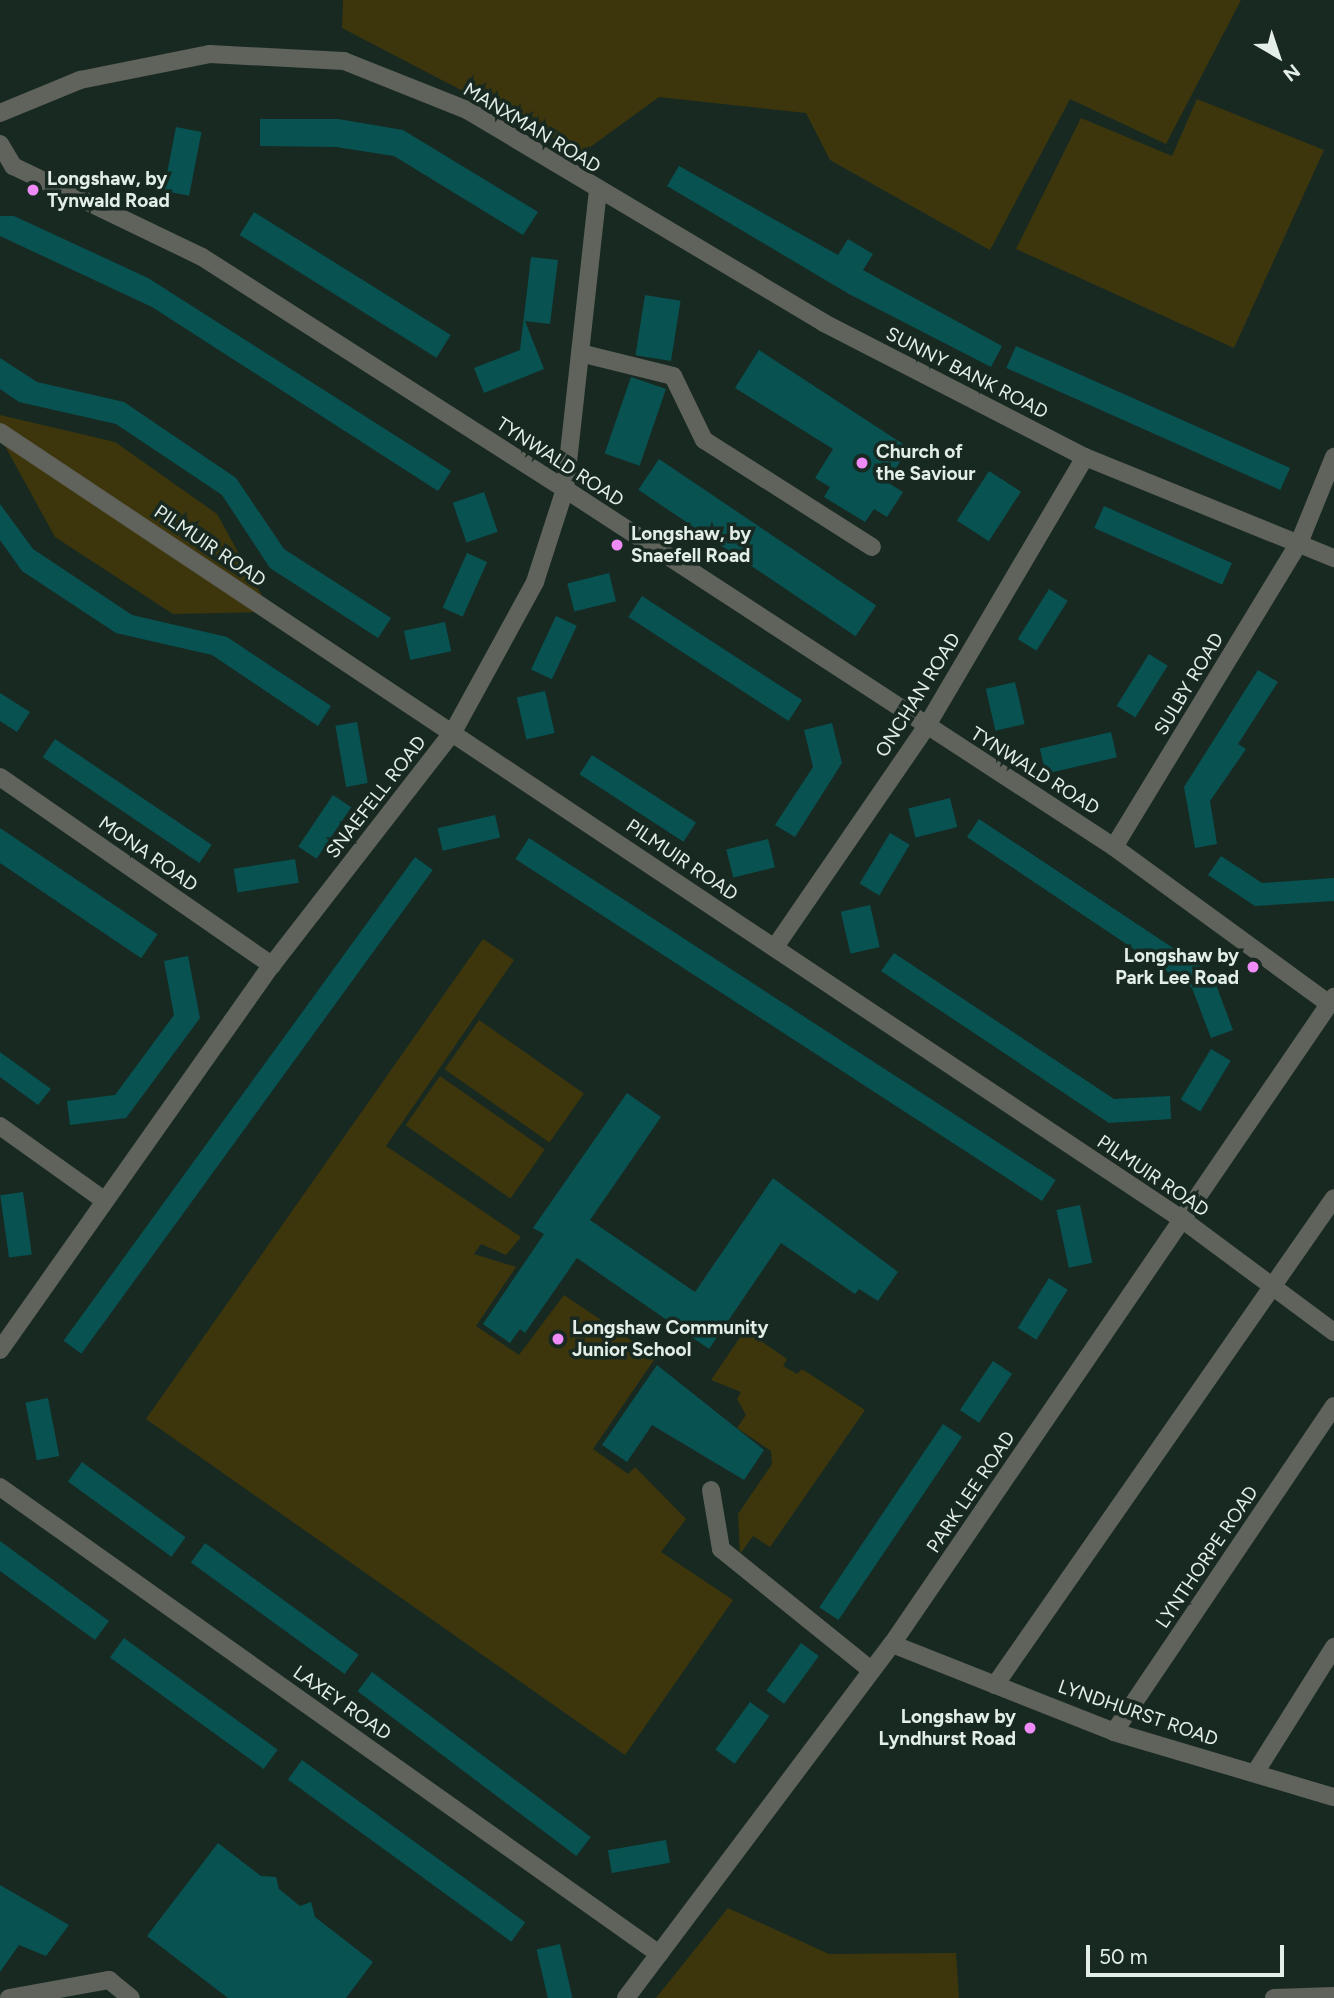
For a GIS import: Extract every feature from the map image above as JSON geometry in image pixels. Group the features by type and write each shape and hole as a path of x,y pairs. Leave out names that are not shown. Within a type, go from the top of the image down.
{"street":[{"name":"MANXMAN ROAD","path":"0,113 80,80 210,54 344,61 467,110 598,191"},
{"name":"TYNWALD ROAD","path":"0,144 13,166 202,257 565,489 926,727 1114,847 1332,1000"},
{"name":"SNAEFELL ROAD","path":"0,1350 272,965 453,733 535,582 565,489 598,191"},
{"name":"SUNNY BANK ROAD","path":"598,191 824,323 1085,457 1334,558"},
{"path":"580,353 674,376 704,440 872,547"},
{"name":"PILMUIR ROAD","path":"0,432 1182,1220 1334,1332"},
{"name":"ONCHAN ROAD","path":"775,947 926,727 1085,457"},
{"name":"SULBY ROAD","path":"1114,847 1300,543 1334,457"},
{"name":"MONA ROAD","path":"0,777 272,965"},
{"name":"PARK LEE ROAD","path":"626,1998 892,1644 1332,1000"},
{"path":"0,1126 105,1201"},
{"path":"995,1685 1334,1198"},
{"name":"LYNTHORPE ROAD","path":"1114,1732 1334,1406"},
{"name":"LAXEY ROAD","path":"0,1487 659,1954"},
{"path":"711,1490 721,1549 871,1671"},
{"name":"LYNDHURST ROAD","path":"892,1644 1114,1732 1334,1797"},
{"path":"1255,1773 1334,1647"},
{"path":"9,1998 109,1980 131,1998"},
{"path":"1274,1998 1334,1996"}],"shaded area":[{"path":"343,0 1241,0 1166,144 1070,99 990,250 830,160 806,113 659,97 582,153 342,28"},
{"path":"1197,99 1324,150 1234,348 1016,249 1081,118 1172,156"},
{"path":"0,415 115,442 217,514 271,612 173,614 55,537 0,437"},
{"path":"483,939 514,960 386,1146 521,1237 506,1255 481,1244 474,1254 516,1267 476,1326 519,1355 564,1295 656,1357 593,1449 628,1474 635,1467 686,1519 661,1552 733,1600 625,1755 146,1419"},
{"path":"479,1020 584,1093 549,1143 445,1069"},
{"path":"440,1076 545,1149 510,1199 406,1125"},
{"path":"745,1330 787,1359 783,1366 797,1374 802,1369 865,1410 770,1547 753,1536 740,1554 738,1514 772,1464 771,1451 737,1428 746,1415 737,1399 741,1392 711,1380"},
{"path":"728,1908 829,1954 956,1953 959,1998 656,1998"}],"building":[{"path":"260,119 338,119 403,130 538,212 523,235 394,156 336,147 260,146"},
{"path":"176,127 202,132 189,196 164,191"},
{"path":"679,166 838,255 848,239 873,254 863,270 1002,346 991,367 849,294 667,186"},
{"path":"254,212 451,335 436,358 240,235"},
{"path":"0,216 14,216 148,278 451,471 438,491 152,307 0,236"},
{"path":"531,257 558,260 550,324 525,321 544,369 484,393 474,368 520,350"},
{"path":"645,295 681,301 671,361 635,355"},
{"path":"1016,346 1290,468 1280,490 1006,368"},
{"path":"759,350 909,448 887,482 903,492 887,517 874,509 865,522 824,497 830,487 815,478 833,449 735,388"},
{"path":"0,358 37,382 124,402 236,478 284,549 391,618 378,638 270,568 222,495 116,424 19,402 0,389"},
{"path":"631,377 666,389 640,466 605,454"},
{"path":"659,459 876,606 856,636 638,490"},
{"path":"989,471 1021,492 989,541 957,520"},
{"path":"484,492 498,532 466,542 453,503"},
{"path":"0,504 33,549 132,615 227,637 331,706 318,726 212,655 116,633 22,571 0,540"},
{"path":"1104,506 1232,563 1222,585 1094,528"},
{"path":"467,553 487,562 463,617 443,608"},
{"path":"609,573 616,601 574,612 567,583"},
{"path":"1049,589 1068,601 1036,651 1018,639"},
{"path":"642,596 802,700 789,721 628,617"},
{"path":"556,616 577,626 552,679 531,669"},
{"path":"445,622 451,651 410,660 404,631"},
{"path":"1149,654 1168,666 1135,717 1117,706"},
{"path":"1258,670 1278,682 1238,744 1246,749 1210,801 1217,844 1195,848 1184,787"},
{"path":"1015,682 1025,724 995,731 986,689"},
{"path":"545,691 555,733 526,739 517,698"},
{"path":"0,693 30,712 17,732 0,721"},
{"path":"357,722 368,783 346,787 335,726"},
{"path":"832,723 842,763 795,837 775,825 813,767 804,730"},
{"path":"1111,732 1117,757 1046,774 1040,748"},
{"path":"55,739 212,845 199,863 43,757"},
{"path":"592,755 696,823 683,842 579,774"},
{"path":"333,795 351,807 317,859 298,846"},
{"path":"950,798 957,827 916,838 908,808"},
{"path":"495,815 500,837 443,851 438,828"},
{"path":"979,819 1212,974 1233,1030 1211,1038 1192,988 967,837"},
{"path":"0,828 158,934 141,958 0,863"},
{"path":"890,833 910,845 879,895 860,884"},
{"path":"529,838 1056,1180 1042,1201 515,859"},
{"path":"768,839 775,867 733,878 726,849"},
{"path":"1221,856 1262,883 1334,878 1334,901 1255,906 1208,875"},
{"path":"415,857 433,870 81,1354 64,1341"},
{"path":"295,859 299,883 238,892 234,869"},
{"path":"870,905 880,947 850,954 841,912"},
{"path":"894,953 1114,1099 1170,1096 1171,1119 1109,1123 881,971"},
{"path":"188,956 200,1018 126,1118 70,1125 67,1101 115,1095 174,1015 164,961"},
{"path":"1211,1049 1231,1061 1200,1111 1181,1100"},
{"path":"0,1052 51,1089 38,1105 0,1077"},
{"path":"627,1093 661,1117 590,1220 695,1292 773,1178 898,1272 878,1301 859,1289 855,1294 781,1243 709,1349 577,1258 525,1333 520,1329 510,1343 483,1324 544,1234 533,1228"},
{"path":"23,1192 32,1254 9,1258 0,1195"},
{"path":"1080,1205 1092,1263 1069,1268 1057,1210"},
{"path":"1049,1278 1068,1290 1036,1340 1018,1328"},
{"path":"993,1361 1012,1374 979,1423 960,1410"},
{"path":"657,1365 764,1450 744,1480 652,1425 627,1462 602,1445"},
{"path":"48,1398 59,1456 37,1460 25,1402"},
{"path":"943,1424 962,1437 838,1620 819,1607"},
{"path":"82,1462 186,1537 171,1557 68,1481"},
{"path":"0,1541 109,1621 95,1640 0,1571"},
{"path":"205,1543 359,1655 345,1674 191,1562"},
{"path":"124,1638 278,1750 264,1769 110,1657"},
{"path":"801,1643 819,1656 784,1704 766,1691"},
{"path":"372,1672 591,1837 576,1856 358,1691"},
{"path":"750,1702 769,1716 735,1764 715,1750"},
{"path":"302,1760 525,1922 511,1942 288,1779"},
{"path":"666,1840 670,1863 612,1873 608,1850"},
{"path":"218,1843 261,1876 276,1877 279,1889 300,1906 311,1902 315,1917 373,1962 346,1998 228,1998 147,1936"},
{"path":"0,1885 69,1925 46,1956 19,1945 0,1972"},
{"path":"560,1944 572,1998 548,1998 537,1949"}],"place":[{"name":"Longshaw, by Tynwald Road","path":"33,190"},
{"name":"Church of the Saviour","path":"862,463"},
{"name":"Longshaw, by Snaefell Road","path":"617,545"},
{"name":"Longshaw by Park Lee Road","path":"1253,967"},
{"name":"Longshaw Community Junior School","path":"558,1339"},
{"name":"Longshaw by Lyndhurst Road","path":"1030,1728"}]}
